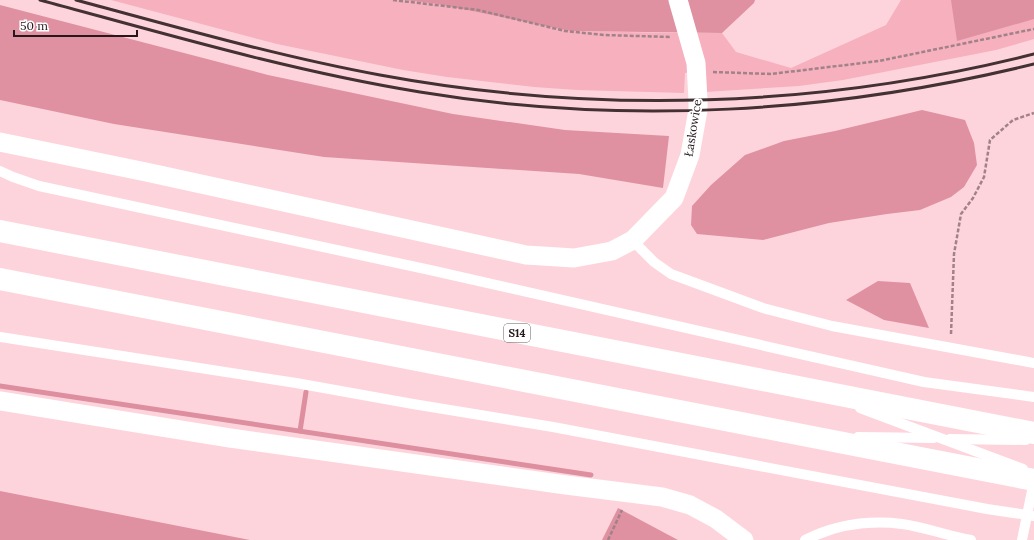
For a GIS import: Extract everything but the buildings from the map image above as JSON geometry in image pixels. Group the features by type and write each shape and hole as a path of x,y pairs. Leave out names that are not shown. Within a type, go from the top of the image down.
{"highway":[{"name":"S14","path":"0,231 1034,432"},
{"path":"0,279 801,436 1034,480"}],"street":[{"name":"Łaskowice","path":"0,142 146,172 526,255 574,258 612,250 633,240 674,198 688,162 698,110 697,72 694,55 678,0"},
{"path":"0,400 230,438 629,494 662,496 690,505 716,519 744,540"}],"lane":[{"path":"0,171 39,186 422,268 924,382 1034,397"},
{"path":"633,240 654,262 671,274 763,308 832,326 1034,363"},
{"path":"0,337 296,383 561,429 987,509 1031,515"},
{"path":"809,389 1034,473"},
{"path":"801,436 1034,440"},
{"path":"1022,540 1031,515 1034,480"},
{"path":"805,540 829,530 849,525 870,523 902,524 971,540"}],"path":[{"path":"393,0 478,10 565,31 667,37 689,40"},
{"path":"697,72 771,74 864,63 1034,29"},
{"path":"951,348 954,254 961,214 974,198 984,177 990,140 1013,120 1034,113"},
{"path":"608,540 629,494"}],"shaded area":[{"path":"111,0 404,0 437,4 570,31 679,33 690,72 685,73 684,93 577,90 534,87 447,77 403,70 277,44"},
{"path":"404,0 755,0 754,3 722,33 570,31 437,4"},
{"path":"901,0 1034,0 1034,39 996,50 843,80 799,86 705,92 694,33 722,33 736,52 791,68 886,25"},
{"path":"951,0 1034,0 1034,19 957,41"},
{"path":"0,5 268,75 453,114 565,130 669,136 663,188 579,174 324,157 114,124 0,100"},
{"path":"922,110 965,120 974,143 977,165 964,187 951,197 920,210 829,223 763,240 697,234 691,225 692,206 711,185 745,155 784,141 835,131"},
{"path":"878,281 910,283 929,328 884,320 846,300"},
{"path":"0,491 250,540 0,540"},
{"path":"618,508 678,540 602,540"}],"waterway":[{"path":"0,386 591,475"},
{"path":"300,431 306,392"}],"railway":[{"path":"40,0 182,39 324,74 420,92 497,103 574,109 651,111 728,109 806,103 882,94 959,81 1034,64"},
{"path":"76,0 303,59 380,75 461,88 543,96 625,100 708,100 790,95 872,86 953,72 1034,54"}]}
